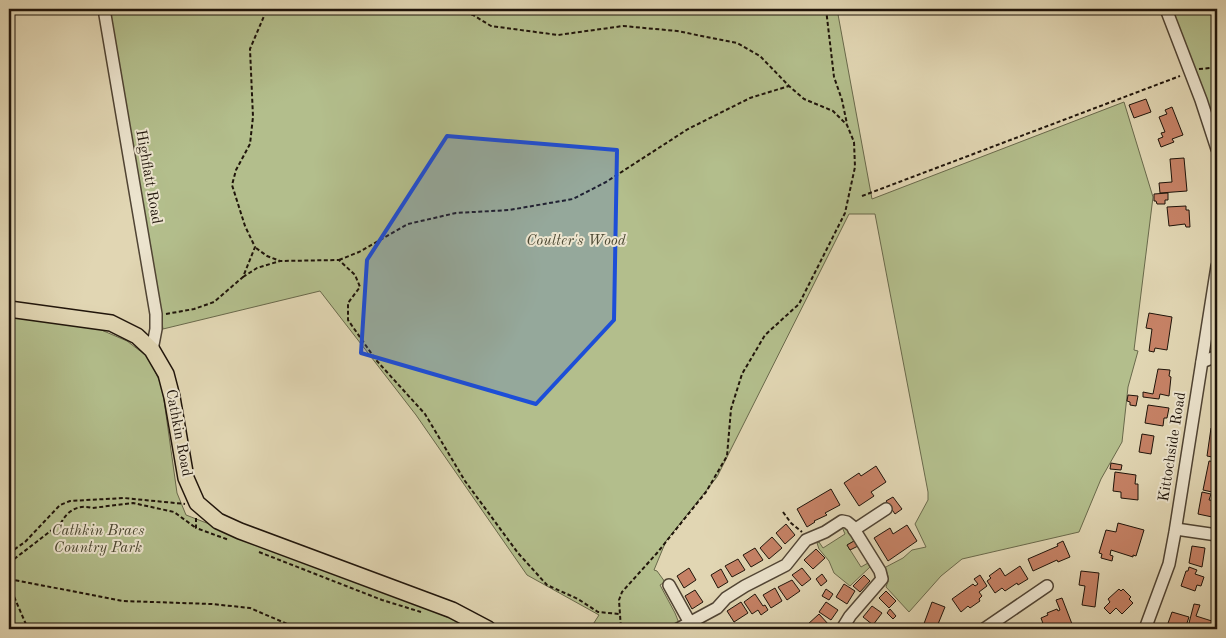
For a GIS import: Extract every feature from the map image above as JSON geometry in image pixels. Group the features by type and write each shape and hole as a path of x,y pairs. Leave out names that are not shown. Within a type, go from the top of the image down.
{"main road":[{"name":"Cathkin Road","path":"9,309 111,323 137,336 152,350 166,374 172,397 186,478 197,503 218,521 240,531 452,610 488,629"}],"street":[{"name":"Highflatt Road","path":"104,9 156,314 156,329 152,350"},
{"path":"1166,9 1201,100 1217,149"},
{"name":"Kittochside Road","path":"1145,629 1169,564 1176,529 1217,266"},
{"path":"1202,362 1217,356"},
{"path":"854,530 886,509"},
{"path":"678,629 717,608 726,598 744,586 786,565 808,539 825,532 842,521 847,522 854,530 880,571 882,579 850,616 842,629"},
{"path":"1176,529 1217,535"},
{"path":"669,585 690,623"},
{"path":"984,629 1047,586"}],"path":[{"path":"267,9 250,49 253,117 250,144 236,170 232,185 245,226 255,248 267,256 280,261"},
{"path":"453,9 473,14 491,26 558,35 623,26 677,31 737,43 760,56 789,86 804,98 833,111 847,125"},
{"path":"621,629 619,600 622,592 706,492 727,456 731,409 742,374 765,335 799,304 845,213 855,167 854,142 847,125 842,100 834,77 826,9"},
{"path":"862,196 1201,68 1210,68 1217,71"},
{"path":"156,314 194,309 214,302 242,277 257,268 280,261 339,260 359,252 408,224 456,213 509,210 573,199 606,182 697,125 750,98 789,86"},
{"path":"242,277 255,248"},
{"path":"339,260 355,275 360,287 348,303 348,320 376,360 425,414 465,481 518,553 548,584 578,599 598,612 619,614"},
{"path":"9,553 25,542 60,505 70,501 124,498 182,504 197,503"},
{"path":"9,563 61,523 65,514 76,508 86,506 92,508 133,503 174,512 196,528"},
{"path":"783,512 791,523 808,539"},
{"path":"9,579 123,601 212,604 250,608 299,629"},
{"path":"9,585 28,629"}],"highlighted area":[{"path":"447,136 617,150 614,320 536,404 361,353 367,260"}],"green space":[{"name":"Coulter's Wood","path":"108,9 837,9 872,199 1124,102 1153,197 1134,350 1138,351 1128,387 1122,442 1101,479 1079,532 962,559 941,576 909,612 886,587 888,577 884,568 903,558 912,550 926,547 915,524 928,500 928,492 875,214 849,214 717,477 666,541 654,570 657,571 665,582 660,585 679,623 672,629 590,629 599,615 527,575 416,415 320,291 163,329"},
{"path":"1171,9 1217,9 1217,130"},
{"name":"Cathkin Braes Country Park","path":"9,317 99,329 127,341 148,357 162,386 177,493 186,515 431,610 475,629 9,629"},
{"path":"842,527 846,527 854,541 847,545 861,567 868,563 870,567 850,586 834,573 829,561 819,549 817,543 819,542 823,548 845,534"}],"building":[{"path":"1146,99 1151,112 1134,118 1129,105"},
{"path":"1172,107 1183,135 1172,139 1174,142 1161,147 1158,139 1163,137 1161,133 1165,132 1159,117 1167,114 1165,110"},
{"path":"1184,158 1187,191 1160,193 1159,183 1172,182 1170,159"},
{"path":"1168,193 1168,200 1165,200 1165,204 1157,204 1154,201 1154,194"},
{"path":"1186,206 1186,210 1189,210 1190,227 1186,227 1185,224 1169,226 1167,207"},
{"path":"1149,313 1172,317 1167,350 1155,348 1154,352 1149,351 1152,329 1146,328"},
{"path":"1158,369 1170,370 1169,396 1160,394 1159,399 1143,397 1143,392 1153,394"},
{"path":"1217,391 1217,421 1213,420"},
{"path":"1128,395 1138,396 1136,406 1130,405 1130,402 1127,401"},
{"path":"1148,405 1169,408 1167,418 1164,418 1163,426 1145,423"},
{"path":"1211,428 1217,429 1217,458 1207,456"},
{"path":"1142,434 1154,436 1151,454 1139,452"},
{"path":"1209,461 1217,462 1217,485 1214,484 1212,492 1203,490"},
{"path":"1111,463 1122,465 1121,470 1110,469"},
{"path":"876,466 886,482 871,492 874,496 859,506 844,483 859,473 861,476"},
{"path":"1115,472 1136,475 1135,484 1138,484 1138,500 1121,498 1121,492 1113,491"},
{"path":"831,489 840,505 825,513 827,515 814,521 807,527 797,509"},
{"path":"1202,492 1211,494 1209,500 1217,501 1217,518 1198,514"},
{"path":"893,497 902,509 895,514 886,501"},
{"path":"1118,523 1144,530 1136,556 1133,555 1133,557 1111,550 1112,561 1101,558 1102,554 1099,553 1106,530 1116,532"},
{"path":"786,524 795,535 785,544 776,533"},
{"path":"907,525 917,541 888,561 874,538 890,528 893,534"},
{"path":"772,537 782,548 769,559 760,548"},
{"path":"854,541 858,546 850,550 847,545"},
{"path":"1063,541 1070,557 1058,562 1057,560 1033,571 1028,559 1058,546 1057,544"},
{"path":"1192,546 1205,548 1202,567 1189,563"},
{"path":"755,548 763,560 751,567 743,555"},
{"path":"816,549 825,558 813,569 804,560"},
{"path":"738,559 745,570 732,577 725,566"},
{"path":"1020,566 1028,579 1018,585 1017,583 1005,591 1002,588 995,593 987,581 991,578 989,576 1000,568 1005,576"},
{"path":"1189,567 1197,570 1195,574 1204,577 1201,586 1197,585 1195,591 1181,586"},
{"path":"689,568 696,580 684,588 677,576"},
{"path":"802,568 811,579 802,586 792,575"},
{"path":"721,569 728,582 718,588 711,575"},
{"path":"1081,571 1099,573 1095,607 1082,605 1085,586 1079,585"},
{"path":"822,574 827,581 821,586 816,579"},
{"path":"864,575 870,581 860,592 853,586"},
{"path":"980,575 987,586 979,592 982,596 979,599 980,601 970,608 968,606 961,612 952,599 973,584 975,586 978,584 974,579"},
{"path":"792,580 800,591 787,600 778,587"},
{"path":"844,584 855,591 847,604 836,597"},
{"path":"775,588 782,601 771,608 763,595"},
{"path":"826,589 833,594 829,600 822,596"},
{"path":"1119,589 1121,591 1123,589 1131,597 1129,599 1133,603 1122,614 1116,608 1110,614 1104,608 1110,602 1108,599"},
{"path":"695,590 703,602 692,609 685,596"},
{"path":"886,591 896,601 889,608 879,598"},
{"path":"755,594 768,610 761,615 758,610 752,614 744,602"},
{"path":"1062,598 1072,624 1060,628 1059,626 1045,629 1041,618 1048,615 1047,613 1057,609 1058,611 1060,610 1056,600"},
{"path":"741,602 748,613 734,622 727,611"},
{"path":"826,602 838,610 831,620 819,612"},
{"path":"932,602 945,607 936,629 922,629"},
{"path":"1194,604 1200,605 1196,616 1215,622 1213,629 1196,629 1197,627 1189,623"},
{"path":"872,606 882,613 873,625 863,617"},
{"path":"890,609 896,616 893,619 887,613"},
{"path":"1172,612 1189,617 1185,629 1167,626"},
{"path":"819,614 829,625 824,629 811,629 807,625"},
{"path":"735,623 739,629 730,629 729,627"}]}
